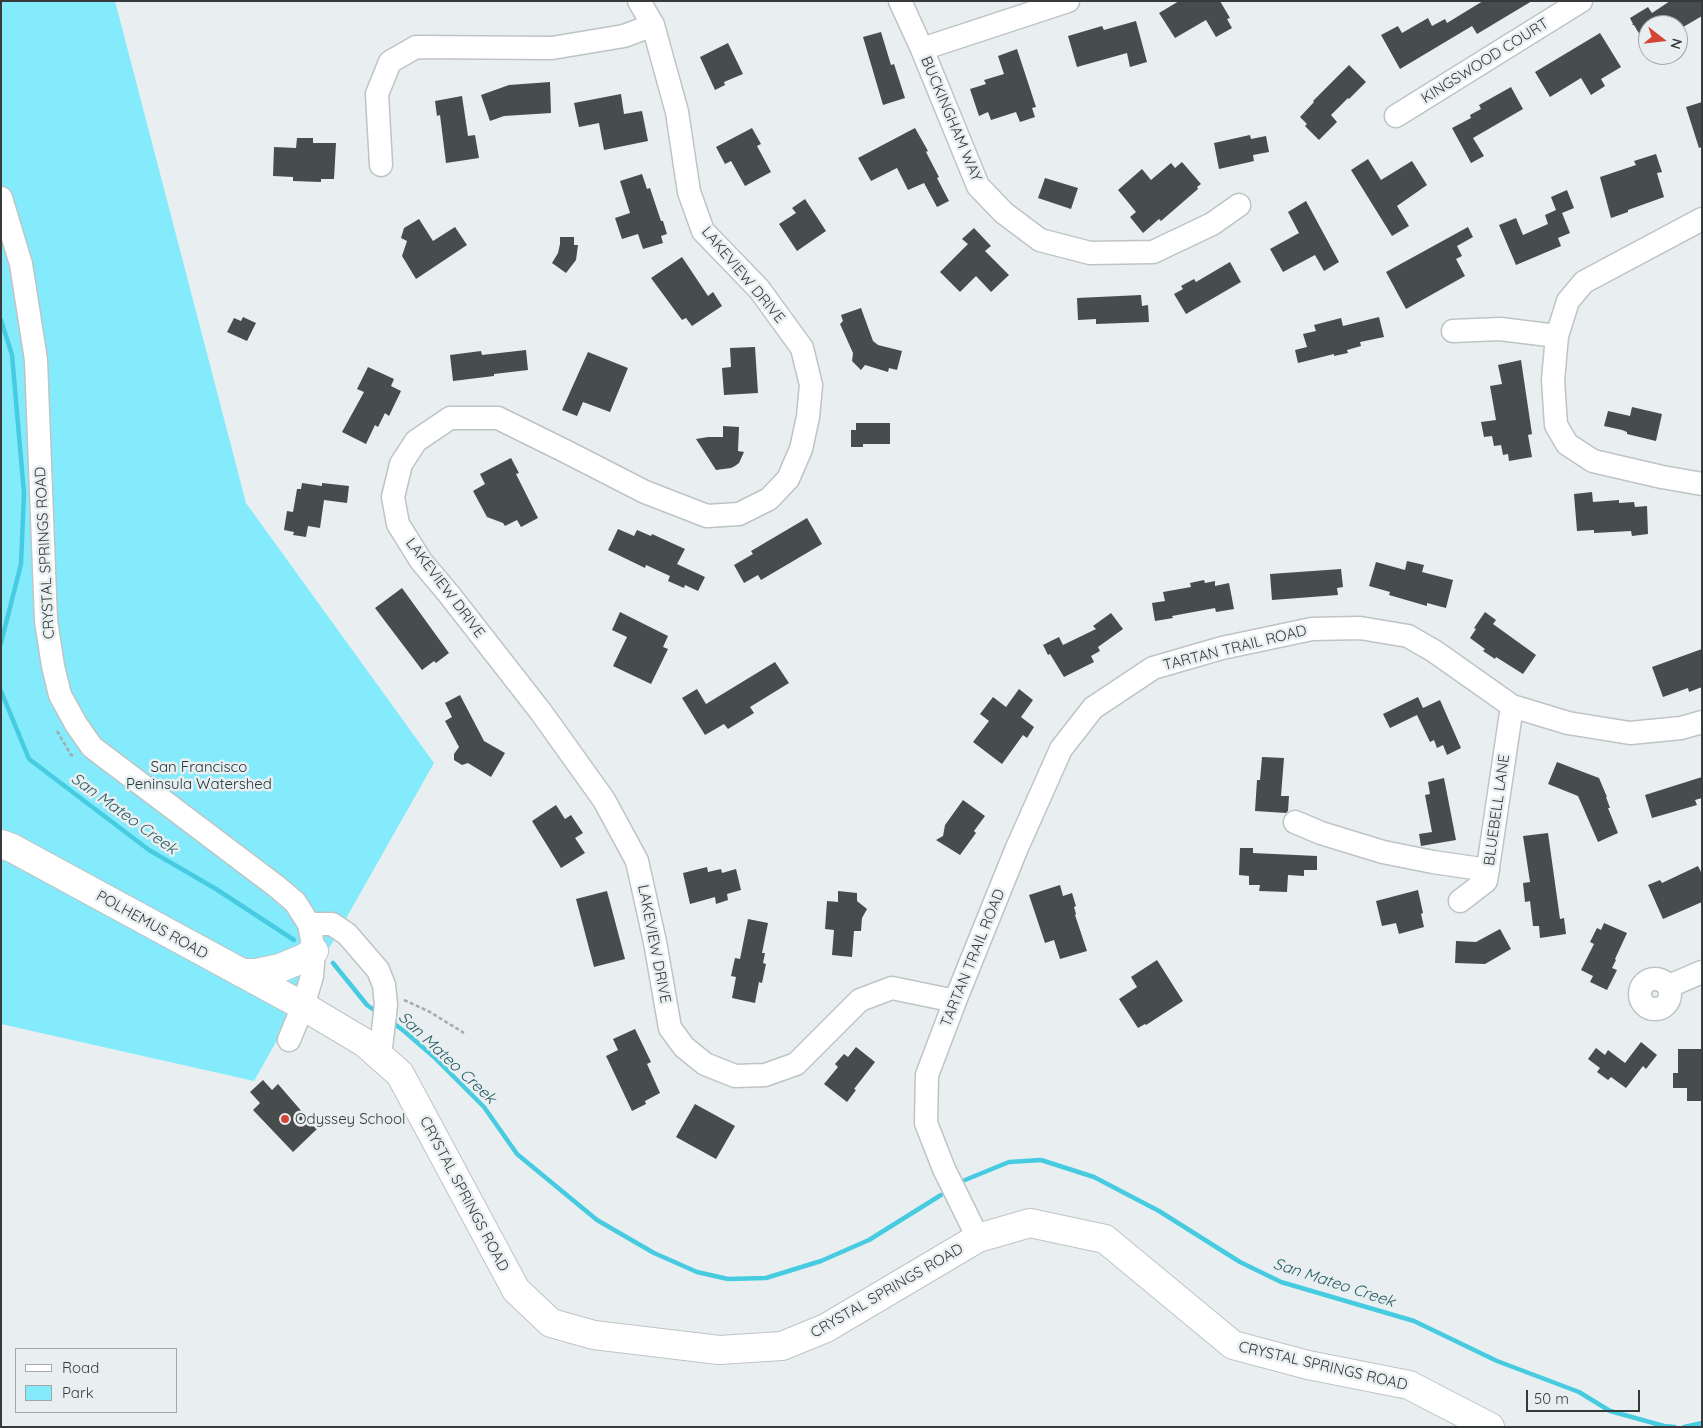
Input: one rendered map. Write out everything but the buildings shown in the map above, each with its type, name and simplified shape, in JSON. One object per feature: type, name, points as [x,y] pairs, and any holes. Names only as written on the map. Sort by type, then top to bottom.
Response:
[{"type":"main road","name":"POLHEMUS ROAD","points":[[1,844],[12,848],[303,1006]]},
{"type":"main road","points":[[242,973],[262,972],[280,968],[304,958],[314,951]]},
{"type":"main road","name":"CRYSTAL SPRINGS ROAD","points":[[303,1006],[366,1042],[382,1046],[400,1074],[516,1290],[551,1323],[594,1335],[719,1350],[782,1346],[826,1328],[978,1238],[1030,1223],[1105,1239],[1233,1345],[1308,1365],[1409,1385],[1490,1427]]},
{"type":"street","name":"LAKEVIEW DRIVE","points":[[639,1],[653,25],[677,112],[689,192],[703,231],[759,289],[802,348],[811,385],[808,417],[801,449],[788,479],[769,499],[739,514],[707,516],[645,492],[498,418],[450,418],[416,441],[401,464],[393,497],[398,524],[421,561],[535,705],[589,779],[604,800],[633,852],[637,861],[653,933],[670,1028],[684,1047],[705,1064],[736,1076],[765,1075],[796,1064],[860,1000],[892,988],[955,1002]]},
{"type":"street","name":"BUCKINGHAM WAY","points":[[900,1],[922,49],[978,186],[1004,213],[1040,240],[1090,253],[1153,252],[1212,224],[1239,205]]},
{"type":"street","points":[[922,49],[1068,1]]},
{"type":"street","name":"KINGSWOOD COURT","points":[[1396,116],[1575,3]]},
{"type":"street","points":[[381,165],[377,94],[390,62],[416,47],[552,48],[624,36],[653,25]]},
{"type":"street","name":"CRYSTAL SPRINGS ROAD","points":[[1,198],[21,264],[36,360],[46,621],[60,695],[76,724],[92,747],[295,902],[309,924],[314,951],[312,976],[303,1006]]},
{"type":"street","points":[[1702,219],[1584,282],[1568,301],[1557,336],[1553,380],[1556,425],[1567,444],[1593,461],[1702,484]]},
{"type":"street","points":[[1453,331],[1500,329],[1557,336]]},
{"type":"street","name":"TARTAN TRAIL ROAD","points":[[978,1238],[944,1169],[926,1123],[927,1075],[1016,850],[1061,749],[1093,708],[1153,668],[1222,648],[1312,629],[1360,628],[1408,636],[1434,651],[1512,706],[1568,723],[1630,733],[1681,728],[1702,722]]},
{"type":"street","name":"BLUEBELL LANE","points":[[1460,900],[1486,881],[1512,706]]},
{"type":"street","points":[[1295,822],[1321,833],[1384,852],[1488,870]]},
{"type":"street","points":[[309,924],[332,924],[347,934],[378,970],[384,985],[385,998],[382,1046]]},
{"type":"street","points":[[1669,986],[1702,972]]},
{"type":"street","points":[[289,1040],[303,1006]]},
{"type":"path","points":[[385,998],[430,1012],[464,1032]]},
{"type":"green space","name":"San Francisco Peninsula Watershed","points":[[1,1],[115,1],[246,503],[434,763],[254,1081],[1,1024]]},
{"type":"waterway","name":"San Mateo Creek","points":[[1,320],[12,355],[24,493],[21,564],[1,643]]},
{"type":"waterway","name":"San Mateo Creek","points":[[1,691],[29,759],[149,850],[216,889],[294,940]]},
{"type":"waterway","name":"San Mateo Creek","points":[[333,963],[367,1005],[377,1012]]},
{"type":"waterway","name":"San Mateo Creek","points":[[392,1022],[434,1057],[484,1107],[517,1154],[597,1220],[654,1253],[697,1272],[728,1279],[766,1278],[821,1261],[869,1240],[941,1195]]},
{"type":"waterway","name":"San Mateo Creek","points":[[965,1180],[1009,1162],[1041,1160],[1094,1177],[1159,1211],[1240,1262],[1281,1282],[1414,1321],[1497,1361],[1579,1392],[1610,1411],[1664,1426],[1675,1427]]},
{"type":"waterway","name":"San Mateo Creek","points":[[1684,1427],[1702,1423]]},
{"type":"place","name":"Odyssey School","points":[[285,1119]]}]
